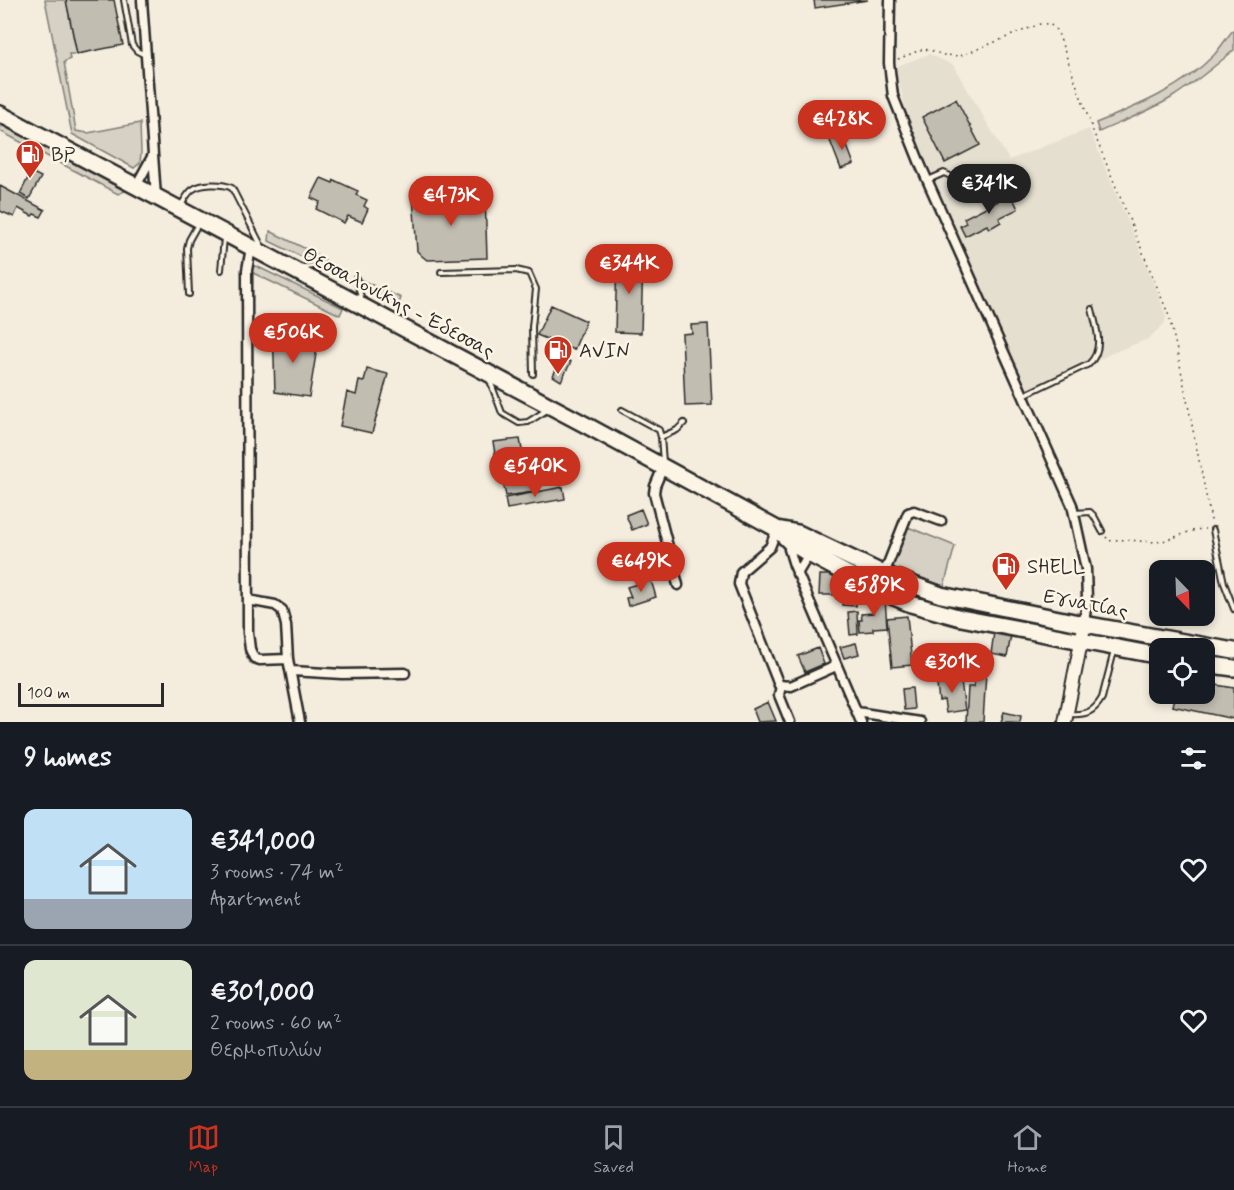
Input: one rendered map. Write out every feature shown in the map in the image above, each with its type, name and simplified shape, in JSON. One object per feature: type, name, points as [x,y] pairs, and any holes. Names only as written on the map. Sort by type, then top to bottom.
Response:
[{"type":"highway","name":"Θεσσαλονίκης - Έδεσσας","points":[[0,114],[777,529]]},
{"type":"highway","name":"Εγνατίας","points":[[777,529],[790,542],[809,554],[877,590],[911,604],[961,618],[1149,654]]},
{"type":"highway","name":"Εγνατίας","points":[[777,529],[798,533],[884,574],[941,596],[1234,651]]},
{"type":"highway","points":[[1215,665],[1234,668]]},
{"type":"main road","points":[[1066,718],[1084,624]]},
{"type":"street","points":[[142,0],[156,197]]},
{"type":"street","points":[[890,0],[889,63],[897,106],[927,180],[1062,482],[1074,514],[1086,576],[1087,599],[1084,624]]},
{"type":"street","points":[[136,186],[152,156]]},
{"type":"street","points":[[258,251],[247,270],[248,633],[252,657],[260,660],[288,659]]},
{"type":"street","points":[[663,467],[654,494],[678,585]]},
{"type":"street","points":[[884,574],[908,513],[914,511],[941,521]]},
{"type":"street","points":[[777,529],[770,547],[741,572],[739,584],[781,686],[779,695],[790,722]]},
{"type":"street","points":[[790,542],[789,549],[797,574],[861,722]]},
{"type":"street","points":[[797,574],[809,554]]},
{"type":"street","points":[[248,600],[275,605],[282,610],[286,625],[288,659],[292,670],[300,722]]},
{"type":"street","points":[[781,686],[792,686],[836,666]]},
{"type":"street","points":[[292,670],[342,674],[405,674]]},
{"type":"street","points":[[857,712],[920,722]]},
{"type":"lane","points":[[124,0],[132,45],[137,51],[146,55]]},
{"type":"lane","points":[[927,180],[944,173],[988,194]]},
{"type":"lane","points":[[179,210],[190,191],[198,187],[221,184],[232,188],[254,228],[258,251]]},
{"type":"lane","points":[[189,294],[188,243],[200,221]]},
{"type":"lane","points":[[221,270],[225,234]]},
{"type":"lane","points":[[291,268],[324,264]]},
{"type":"lane","points":[[441,272],[516,270],[529,273],[536,289],[532,327],[533,374]]},
{"type":"lane","points":[[356,278],[365,308]]},
{"type":"lane","points":[[1023,396],[1094,360],[1099,341],[1092,309]]},
{"type":"lane","points":[[248,338],[258,336],[265,320]]},
{"type":"lane","points":[[488,374],[502,413],[519,423],[528,422],[552,408]]},
{"type":"lane","points":[[622,410],[659,430],[663,467]]},
{"type":"lane","points":[[661,437],[677,430],[684,423]]},
{"type":"lane","points":[[1074,514],[1090,512],[1102,531]]},
{"type":"lane","points":[[1213,530],[1224,583],[1234,609]]},
{"type":"lane","points":[[1066,718],[1088,714],[1099,704],[1115,648]]},
{"type":"path","points":[[889,63],[923,49],[943,55],[960,56],[1040,24],[1047,23],[1053,26],[1058,33],[1097,142],[1169,316],[1213,530],[1192,530],[1160,541],[1120,538],[1109,541]]},
{"type":"shaded area","points":[[45,0],[66,0],[77,54],[69,54],[70,59],[64,62],[76,131],[88,133],[140,123],[140,163],[134,168],[72,134]]},
{"type":"shaded area","points":[[1234,29],[1234,50],[1203,75],[1162,103],[1099,132],[1096,123],[1143,103],[1188,77],[1214,55]]},
{"type":"shaded area","points":[[929,54],[953,65],[1009,160],[1089,129],[1157,290],[1166,317],[1164,324],[1148,339],[1110,354],[1029,398],[908,119],[895,67]]},
{"type":"shaded area","points":[[0,122],[125,191],[118,194],[0,131]]},
{"type":"shaded area","points":[[270,231],[316,254],[302,257],[269,241]]},
{"type":"shaded area","points":[[256,266],[343,308],[340,315],[251,272],[252,267]]},
{"type":"shaded area","points":[[359,279],[401,298],[397,309],[370,293]]},
{"type":"shaded area","points":[[908,527],[955,546],[944,586],[890,567]]},
{"type":"building","points":[[66,0],[114,0],[123,45],[77,54]]},
{"type":"building","points":[[814,0],[868,0],[815,8]]},
{"type":"building","points":[[956,99],[980,145],[945,163],[922,117]]},
{"type":"building","points":[[842,133],[854,164],[841,169],[829,138]]},
{"type":"building","points":[[31,172],[41,177],[29,199],[20,194]]},
{"type":"building","points":[[321,178],[333,183],[334,180],[358,191],[356,195],[367,200],[364,206],[368,209],[362,222],[348,216],[344,223],[316,209],[320,202],[311,198]]},
{"type":"building","points":[[0,186],[45,210],[41,217],[34,214],[32,216],[18,208],[14,217],[0,211]]},
{"type":"building","points":[[485,194],[487,258],[427,260],[417,251],[413,197]]},
{"type":"building","points":[[1004,195],[1006,199],[1012,196],[1018,209],[999,218],[1001,222],[989,229],[987,225],[965,236],[960,226],[966,223],[964,218],[998,201],[997,198]]},
{"type":"building","points":[[617,257],[643,258],[641,333],[615,332]]},
{"type":"building","points":[[551,305],[586,321],[574,350],[537,335]]},
{"type":"building","points":[[708,324],[712,405],[685,406],[682,334],[692,333],[691,325]]},
{"type":"building","points":[[273,325],[317,348],[309,397],[275,392]]},
{"type":"building","points":[[561,358],[571,362],[561,381],[553,376]]},
{"type":"building","points":[[367,369],[388,374],[372,433],[340,426],[347,392],[356,395],[359,381],[364,382]]},
{"type":"building","points":[[520,439],[525,466],[498,471],[493,442]]},
{"type":"building","points":[[529,470],[533,492],[506,496],[501,474]]},
{"type":"building","points":[[563,487],[565,499],[507,509],[505,498]]},
{"type":"building","points":[[641,509],[647,524],[632,530],[626,515]]},
{"type":"building","points":[[820,575],[835,575],[834,595],[819,595]]},
{"type":"building","points":[[651,580],[656,597],[628,606],[626,598],[631,597],[627,587]]},
{"type":"building","points":[[843,588],[857,588],[856,606],[842,605]]},
{"type":"building","points":[[885,599],[887,627],[860,632],[861,614],[873,613],[872,600]]},
{"type":"building","points":[[857,611],[858,634],[850,635],[848,612]]},
{"type":"building","points":[[907,616],[912,665],[892,667],[887,618]]},
{"type":"building","points":[[994,632],[1011,635],[1007,657],[991,654]]},
{"type":"building","points":[[856,643],[859,654],[844,658],[840,647]]},
{"type":"building","points":[[818,648],[824,664],[805,672],[798,656]]},
{"type":"building","points":[[975,671],[986,672],[983,722],[966,722],[968,687],[974,687]]},
{"type":"building","points":[[960,674],[965,710],[946,713],[944,700],[939,701],[937,685],[944,684],[943,676]]},
{"type":"building","points":[[1215,685],[1234,688],[1234,719],[1172,706],[1172,704],[1215,704]]},
{"type":"building","points":[[912,688],[914,709],[904,710],[902,689]]},
{"type":"building","points":[[768,702],[776,721],[758,722],[753,709]]},
{"type":"building","points":[[1004,712],[1021,716],[1020,722],[1001,722]]},
{"type":"place","name":"BP","points":[[30,180]]},
{"type":"place","name":"AVIN","points":[[558,376]]},
{"type":"place","name":"SHELL","points":[[1006,592]]}]
